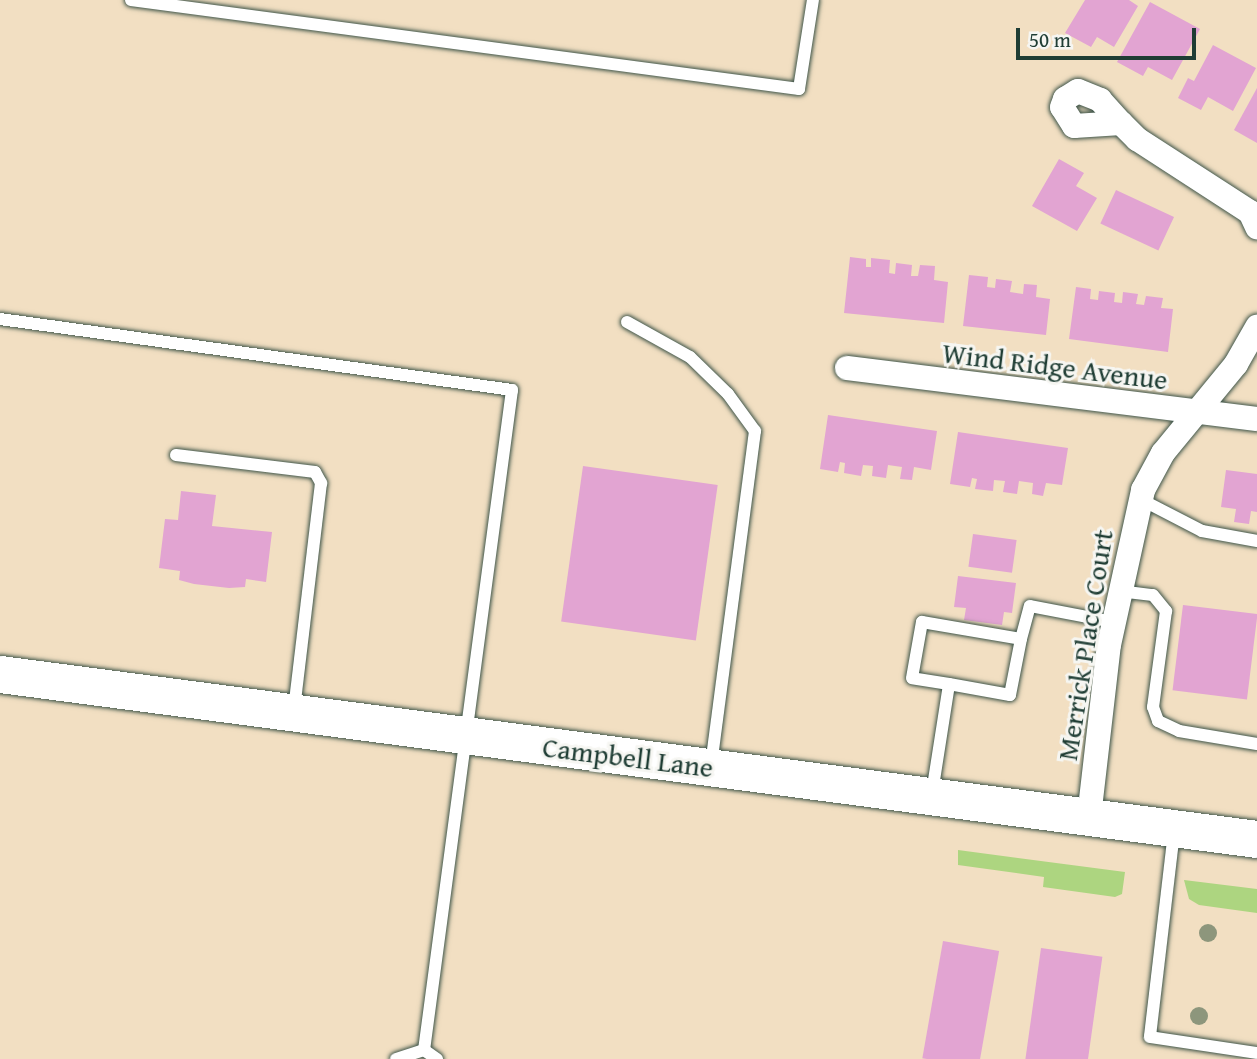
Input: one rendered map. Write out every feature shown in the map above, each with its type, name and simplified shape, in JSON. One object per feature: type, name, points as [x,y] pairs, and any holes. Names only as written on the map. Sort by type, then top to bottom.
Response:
[{"type":"main road","name":"Campbell Lane","points":[[0,674],[1257,839]]},
{"type":"street","points":[[1121,123],[1137,139],[1250,212],[1257,227]]},
{"type":"street","name":"Merrick Place Court","points":[[1089,817],[1113,622],[1140,499],[1152,470],[1192,413],[1236,364],[1257,327]]},
{"type":"street","name":"Wind Ridge Avenue","points":[[847,368],[1257,419]]},
{"type":"lane","points":[[131,0],[799,89],[813,0]]},
{"type":"lane","points":[[0,318],[512,390],[463,735],[424,1049]]},
{"type":"lane","points":[[627,322],[690,357],[729,394],[755,431],[710,768]]},
{"type":"lane","points":[[176,455],[315,472],[321,483],[294,713]]},
{"type":"lane","points":[[1140,499],[1202,531],[1257,541]]},
{"type":"lane","points":[[1119,591],[1153,595],[1166,611],[1153,707],[1158,721],[1179,731],[1257,744]]},
{"type":"lane","points":[[1021,639],[922,622],[912,678],[1010,695],[1030,607],[1113,622]]},
{"type":"lane","points":[[932,796],[949,684]]},
{"type":"lane","points":[[1174,828],[1150,1037],[1257,1053]]},
{"type":"lane","points":[[396,1059],[424,1049]]},
{"type":"lane","points":[[424,1049],[437,1059]]},
{"type":"green space","points":[[958,850],[1125,872],[1122,894],[1115,897],[1043,887],[1044,877],[958,865]]},
{"type":"green space","points":[[1184,880],[1257,889],[1257,913],[1199,905],[1189,899]]},
{"type":"building","points":[[1085,0],[1129,0],[1138,6],[1114,47],[1097,37],[1091,47],[1065,33]]},
{"type":"building","points":[[1150,2],[1200,29],[1172,80],[1148,67],[1143,76],[1117,62]]},
{"type":"building","points":[[1213,45],[1256,68],[1233,111],[1208,97],[1201,110],[1178,98],[1188,78],[1194,81]]},
{"type":"building","points":[[1257,88],[1257,143],[1234,130]]},
{"type":"building","points":[[1059,159],[1084,173],[1076,186],[1097,198],[1077,231],[1032,206]]},
{"type":"building","points":[[1116,190],[1174,217],[1158,251],[1100,224]]},
{"type":"building","points":[[850,257],[866,259],[866,267],[871,267],[871,258],[890,260],[889,273],[895,274],[896,263],[912,265],[911,276],[918,276],[920,265],[935,266],[934,280],[948,282],[944,323],[844,313]]},
{"type":"building","points":[[969,275],[988,277],[987,287],[995,288],[996,279],[1012,281],[1010,292],[1023,294],[1024,284],[1037,285],[1036,297],[1050,299],[1046,335],[963,326]]},
{"type":"building","points":[[1076,287],[1091,289],[1090,299],[1098,300],[1099,291],[1115,293],[1114,302],[1122,303],[1123,292],[1138,294],[1136,304],[1144,305],[1146,296],[1163,298],[1161,308],[1173,309],[1168,352],[1069,339]]},
{"type":"building","points":[[828,415],[937,431],[931,470],[914,467],[912,480],[900,479],[902,467],[888,465],[886,478],[872,476],[873,466],[863,465],[861,476],[844,473],[845,463],[840,462],[838,472],[820,469]]},
{"type":"building","points":[[958,432],[1068,448],[1062,485],[1046,483],[1043,496],[1032,494],[1033,483],[1019,481],[1017,494],[1003,492],[1005,481],[994,480],[993,491],[975,489],[977,479],[972,478],[970,487],[950,484]]},
{"type":"building","points":[[583,466],[718,485],[696,640],[561,621]]},
{"type":"building","points":[[1226,470],[1257,474],[1257,512],[1251,511],[1249,524],[1234,522],[1236,509],[1221,507]]},
{"type":"building","points":[[181,491],[216,495],[212,526],[272,532],[266,582],[246,579],[245,587],[229,588],[194,584],[179,580],[180,571],[159,568],[165,519],[178,520]]},
{"type":"building","points":[[973,534],[1017,540],[1012,573],[968,567]]},
{"type":"building","points":[[958,576],[1016,583],[1012,613],[1004,612],[1002,625],[964,620],[966,608],[954,607]]},
{"type":"building","points":[[1183,605],[1257,614],[1247,699],[1173,690]]},
{"type":"building","points":[[943,941],[999,951],[980,1059],[922,1058]]},
{"type":"building","points":[[1041,948],[1102,957],[1088,1059],[1025,1059]]}]
